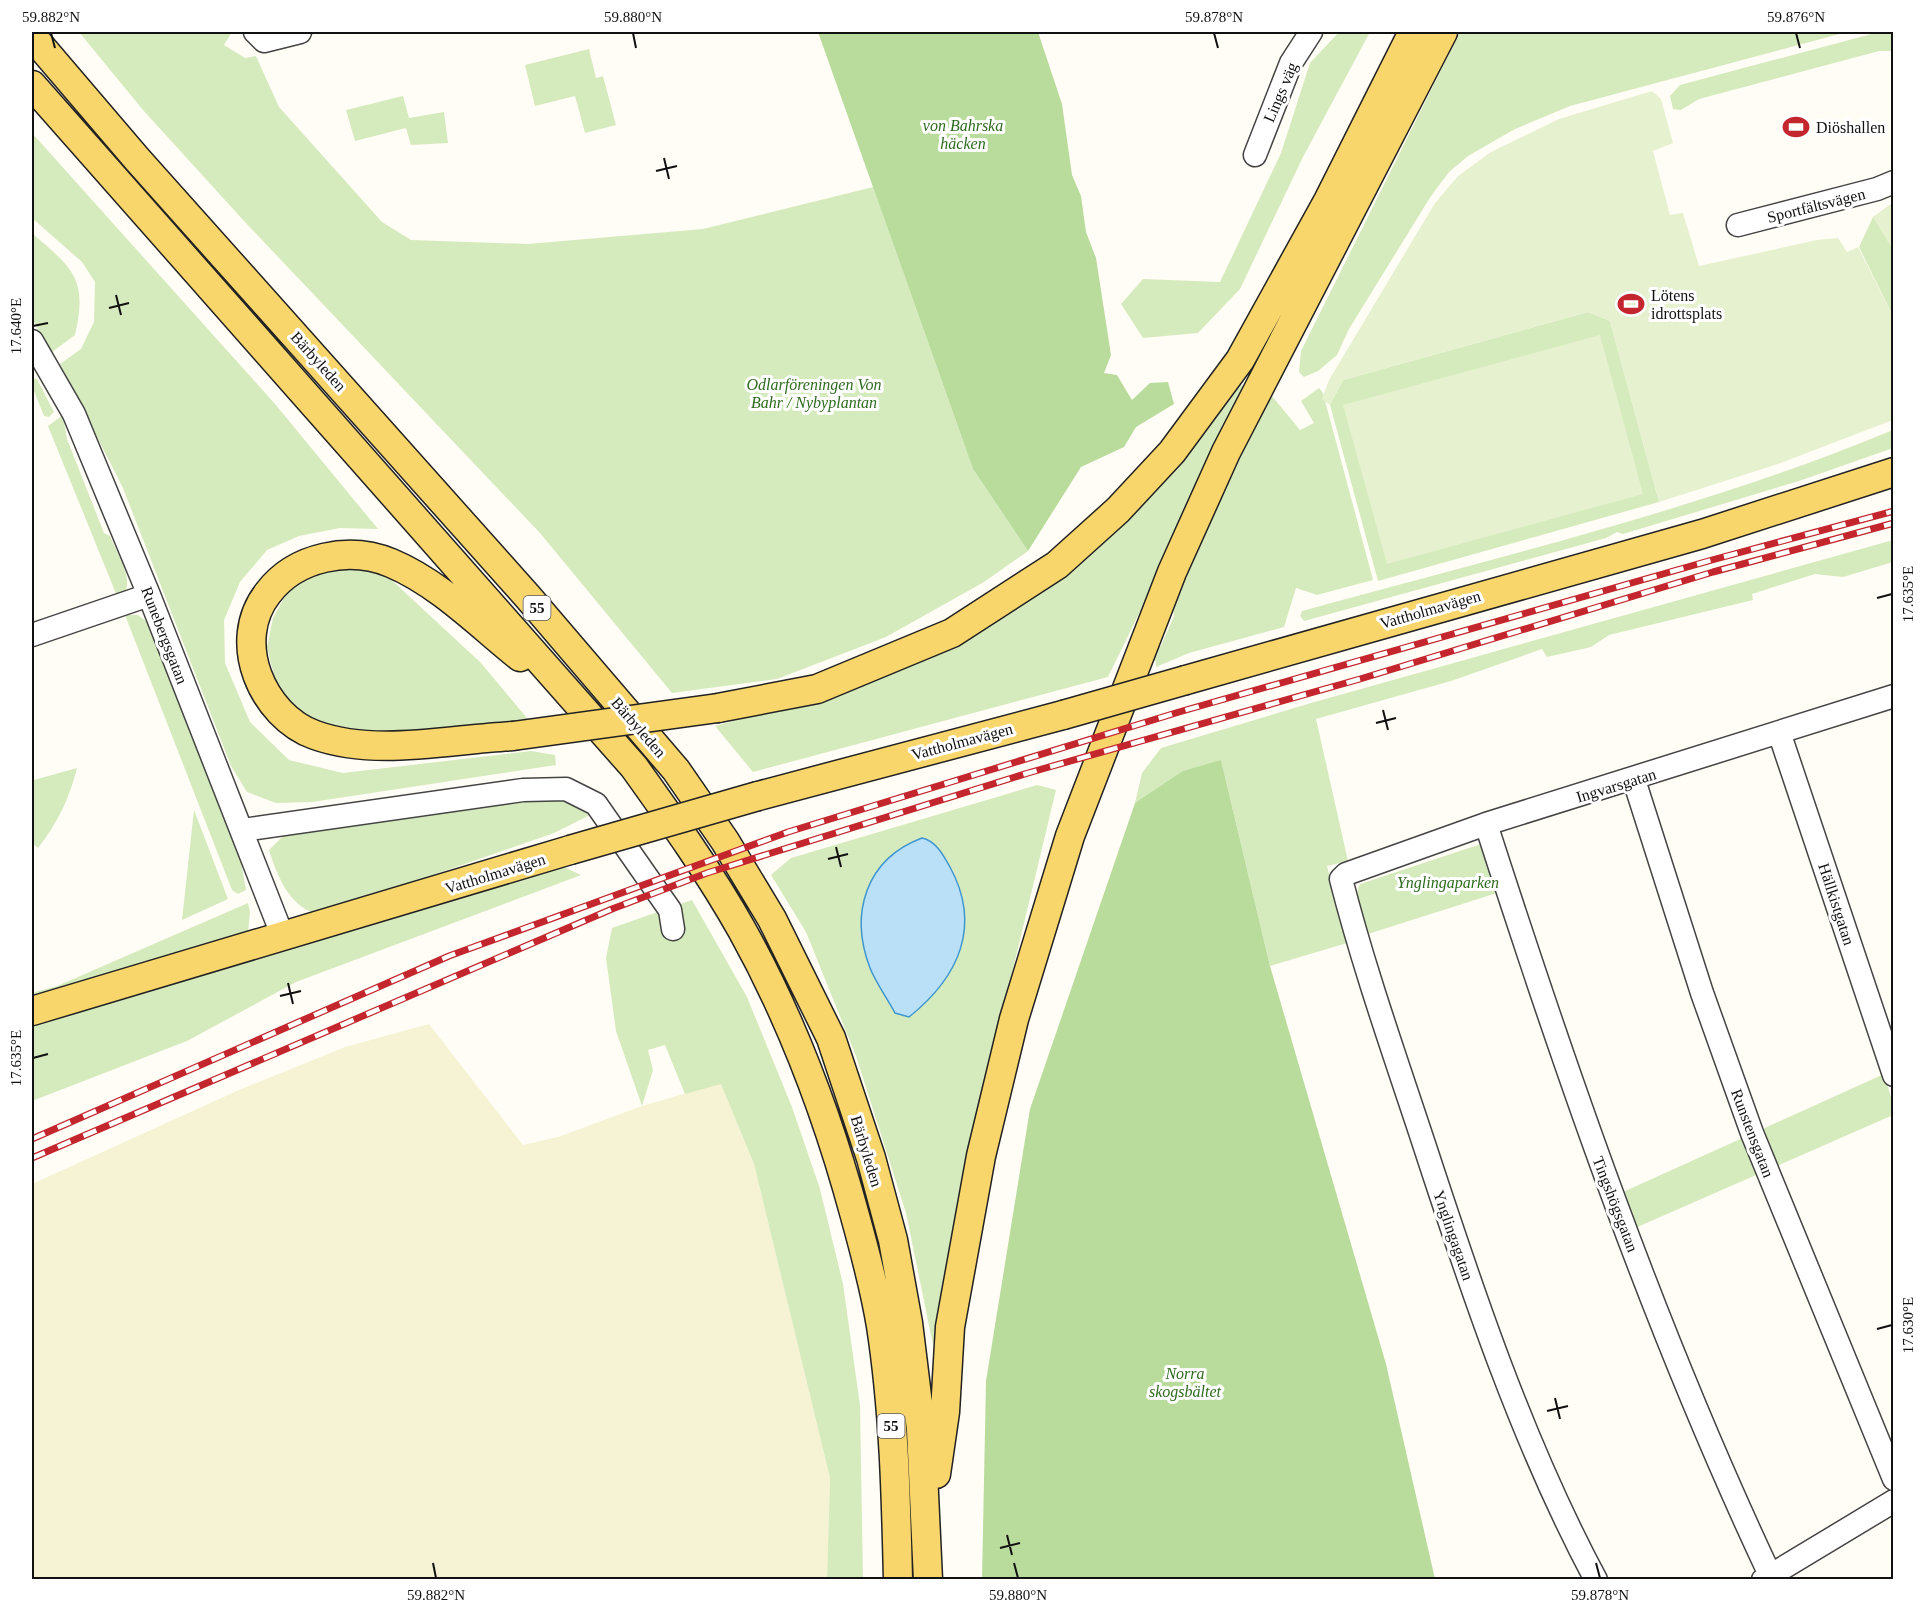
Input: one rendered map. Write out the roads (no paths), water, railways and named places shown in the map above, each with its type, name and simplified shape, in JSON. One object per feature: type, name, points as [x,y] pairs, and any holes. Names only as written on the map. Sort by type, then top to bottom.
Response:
[{"type":"main road","points":[[579,704],[427,584],[391,563],[361,555],[339,554],[313,562],[287,574],[267,593],[256,616],[253,664],[262,687],[276,710],[292,725],[332,740],[357,744],[394,744],[513,736],[718,708],[817,688],[952,633],[1057,565],[1119,510],[1172,452],[1240,360],[1328,201],[1413,32]]},
{"type":"main road","points":[[927,1542],[945,1412],[950,1327],[981,1156],[1014,1019],[1070,836],[1172,572],[1226,452],[1443,32]]},
{"type":"main road","name":"Bärbyleden","points":[[32,36],[137,159],[528,597],[676,770],[725,841],[772,919],[831,1038],[871,1158],[893,1240],[908,1323],[921,1429],[928,1580]]},
{"type":"main road","name":"Bärbyleden","points":[[32,85],[634,767],[692,849],[742,930],[801,1048],[842,1168],[871,1273],[881,1327],[893,1452],[898,1580]]},
{"type":"main road","name":"Vattholmavägen","points":[[32,1011],[758,796],[1063,715],[1702,534],[1893,472]]},
{"type":"street","points":[[255,32],[264,41],[300,32]]},
{"type":"street","name":"Lings väg","points":[[1255,155],[1291,63],[1311,32]]},
{"type":"street","name":"Sportfältsvägen","points":[[1738,225],[1877,189],[1893,182]]},
{"type":"street","name":"Runebergsgatan","points":[[32,341],[74,414],[243,830],[283,937]]},
{"type":"street","points":[[32,635],[149,595]]},
{"type":"street","name":"Ingvarsgatan","points":[[1341,879],[1346,874],[1486,824],[1634,780],[1893,696]]},
{"type":"street","name":"Hällkistgatan","points":[[1779,732],[1893,1075]]},
{"type":"street","name":"Runstensgatan","points":[[1634,780],[1702,993],[1752,1133],[1893,1479]]},
{"type":"street","points":[[243,830],[524,790],[566,789],[596,804],[670,910],[673,929]]},
{"type":"street","name":"Tingshögsgatan","points":[[1486,824],[1562,1059],[1612,1197],[1695,1408],[1767,1577]]},
{"type":"street","name":"Ynglingagatan","points":[[1341,879],[1356,935],[1459,1251],[1529,1433],[1576,1542],[1596,1580]]},
{"type":"street","points":[[1767,1577],[1893,1501]]},
{"type":"water","points":[[922,838],[935,845],[950,867],[964,910],[964,930],[960,949],[952,968],[941,985],[909,1017],[895,1013],[870,968],[861,927],[862,908],[875,874],[887,859],[903,847]]},
{"type":"railway","points":[[32,1139],[449,956],[788,832],[1179,712],[1712,560],[1894,511]]},
{"type":"railway","points":[[32,1158],[612,909],[707,873],[1028,773],[1360,679],[1713,572],[1894,523]]},
{"type":"place","name":"Diöshallen","points":[[1796,127]]},
{"type":"place","name":"Lötens idrottsplats","points":[[1631,304]]},
{"type":"park label","name":"von Bahrska häcken","points":[[963,134]]},
{"type":"park label","name":"Odlarföreningen Von Bahr / Nybyplantan","points":[[814,393]]},
{"type":"park label","name":"Ynglingaparken","points":[[1448,882]]},
{"type":"park label","name":"Norra skogsbältet","points":[[1185,1382]]}]
